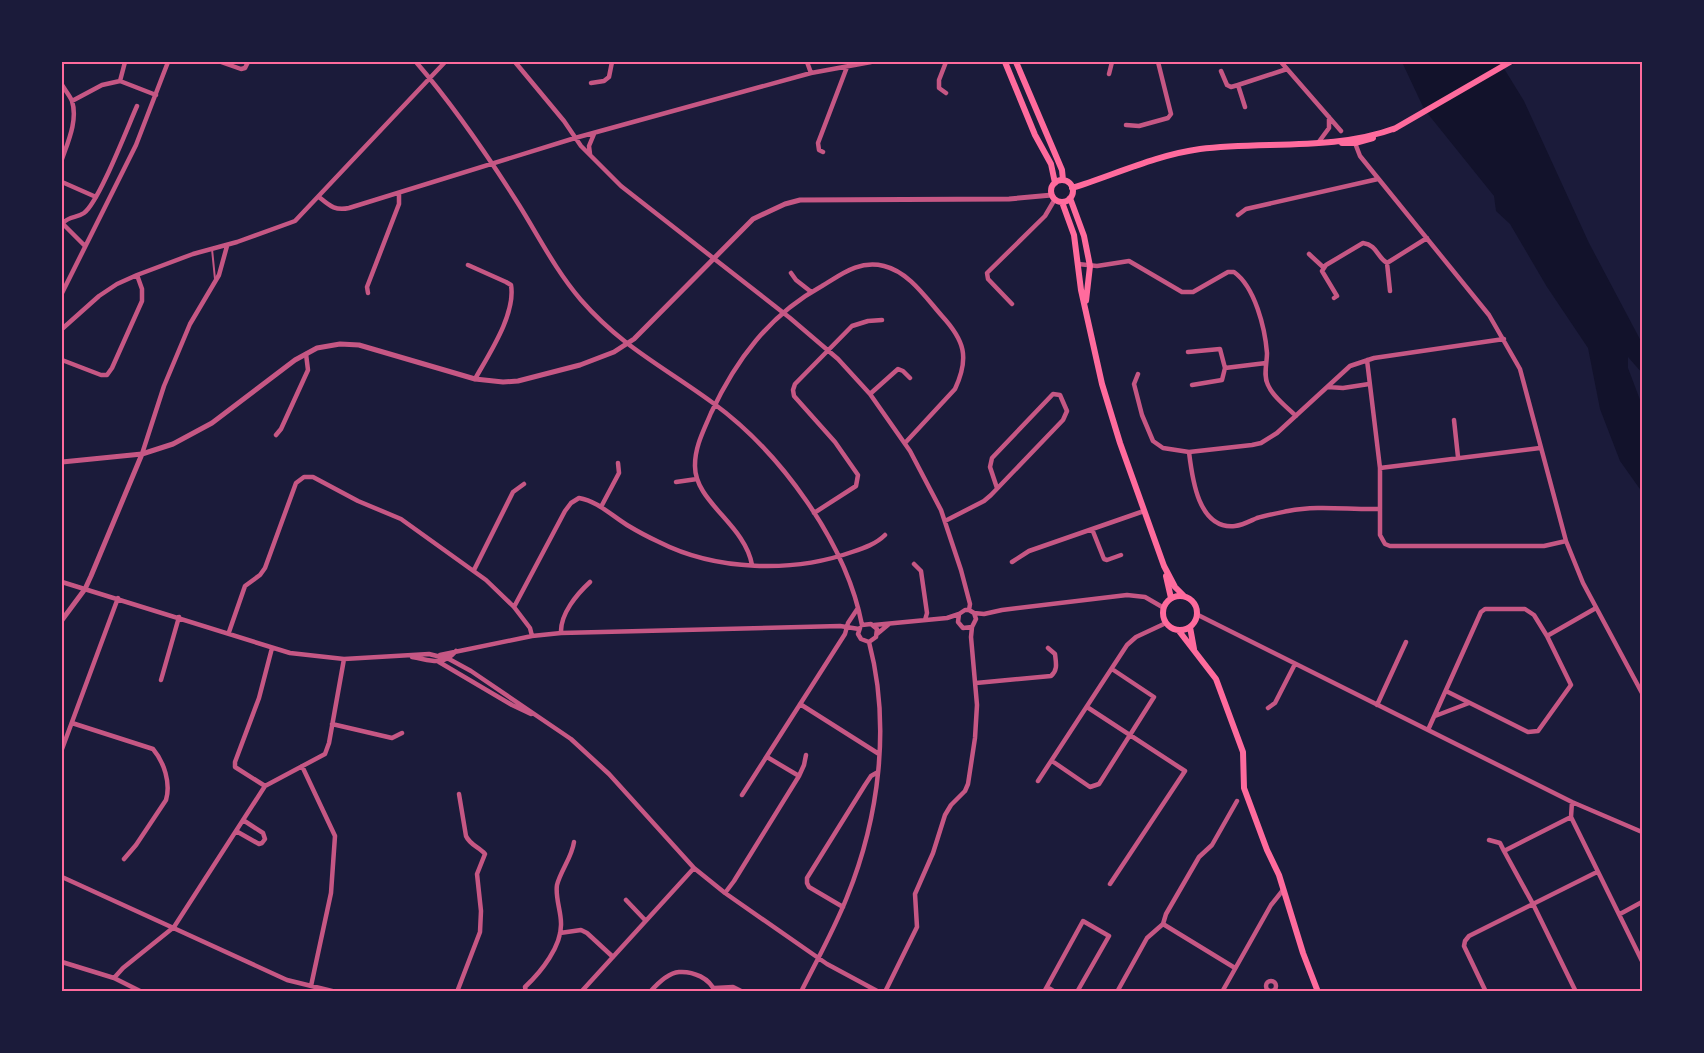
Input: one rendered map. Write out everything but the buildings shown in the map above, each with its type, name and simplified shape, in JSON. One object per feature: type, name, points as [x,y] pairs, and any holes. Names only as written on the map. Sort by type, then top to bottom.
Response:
[{"type":"main road","points":[[1005,62],[1035,135],[1051,164],[1055,183]]},
{"type":"main road","points":[[1016,62],[1062,170],[1063,180]]},
{"type":"main road","points":[[1072,188],[1197,150],[1318,143],[1378,135],[1396,128],[1510,62]]},
{"type":"main road","points":[[1330,142],[1355,143],[1396,128]]},
{"type":"main road","points":[[1086,308],[1090,266],[1084,236],[1070,198],[1072,188],[1063,180],[1055,183],[1051,188],[1074,236],[1081,290],[1102,384],[1164,566],[1171,598]]},
{"type":"main road","points":[[1056,198],[1070,198]]},
{"type":"main road","points":[[1164,566],[1175,587],[1196,605],[1198,615],[1190,627],[1179,631],[1174,630],[1166,623],[1164,608],[1171,598],[1184,596]]},
{"type":"main road","points":[[1190,627],[1195,652]]},
{"type":"main road","points":[[1179,631],[1216,679],[1244,761],[1242,773],[1244,788],[1283,890],[1318,992]]},
{"type":"street","points":[[120,81],[125,62]]},
{"type":"street","points":[[62,293],[136,145],[168,62]]},
{"type":"street","points":[[221,62],[241,69],[245,68],[248,62]]},
{"type":"street","points":[[416,62],[507,187],[568,284],[604,325],[627,345],[715,405],[764,450],[790,480],[814,513],[838,557],[858,608],[861,627],[859,636]]},
{"type":"street","points":[[62,329],[99,296],[137,274],[227,246],[294,221],[445,62]]},
{"type":"street","points":[[591,83],[604,81],[609,77],[612,62]]},
{"type":"street","points":[[807,62],[811,73]]},
{"type":"street","points":[[319,197],[338,211],[470,170],[492,166],[575,138],[811,73],[871,62]]},
{"type":"street","points":[[946,62],[939,80],[939,88],[946,93]]},
{"type":"street","points":[[1109,74],[1112,62]]},
{"type":"street","points":[[1126,125],[1139,126],[1168,118],[1171,114],[1158,62]]},
{"type":"street","points":[[1281,62],[1341,131]]},
{"type":"street","points":[[518,63],[575,138],[638,201],[783,312],[828,350],[870,394],[905,443],[945,521],[971,612],[976,622]]},
{"type":"street","points":[[823,152],[819,150],[818,143],[847,67]]},
{"type":"street","points":[[1221,70],[1227,85],[1231,87],[1287,69]]},
{"type":"street","points":[[72,101],[102,85],[120,81],[156,95]]},
{"type":"street","points":[[62,85],[72,101],[71,135],[62,159]]},
{"type":"street","points":[[1238,85],[1245,107]]},
{"type":"street","points":[[85,246],[62,223],[85,213],[96,197],[137,106]]},
{"type":"street","points":[[1318,143],[1329,128],[1329,117]]},
{"type":"street","points":[[590,154],[588,146],[594,134]]},
{"type":"street","points":[[1355,143],[1360,156],[1489,315],[1520,369],[1566,542],[1583,583],[1642,693]]},
{"type":"street","points":[[1238,215],[1246,209],[1378,179]]},
{"type":"street","points":[[62,182],[96,197]]},
{"type":"street","points":[[368,293],[367,287],[399,204],[399,193]]},
{"type":"street","points":[[62,462],[142,454],[173,444],[212,423],[317,348],[340,344],[359,345],[476,379],[495,382],[518,381],[580,365],[627,345],[642,333],[753,219],[785,204],[800,200],[1056,198]]},
{"type":"street","points":[[1012,304],[987,279],[987,273],[1045,216],[1056,198]]},
{"type":"street","points":[[1387,263],[1426,238]]},
{"type":"street","points":[[1323,267],[1363,243],[1374,247],[1387,263],[1390,291]]},
{"type":"street","points":[[62,620],[86,589],[142,454],[165,386],[190,324],[219,275],[227,246]]},
{"type":"street","points":[[1309,254],[1323,267]]},
{"type":"street","points":[[1078,264],[1090,266],[1129,261],[1182,292],[1188,293],[1228,273],[1234,272],[1240,276],[1258,307],[1267,353],[1265,371],[1268,386],[1296,416]]},
{"type":"street","points":[[468,265],[506,282],[511,285],[512,291],[506,320],[476,379]]},
{"type":"street","points":[[752,564],[745,543],[709,499],[697,479],[696,452],[715,405],[740,360],[775,318],[810,291],[843,272],[862,265],[886,266],[912,283],[959,337],[965,360],[955,389],[905,443]]},
{"type":"street","points":[[1323,267],[1322,272],[1337,296],[1334,298]]},
{"type":"street","points":[[791,273],[810,291]]},
{"type":"street","points":[[62,360],[100,375],[107,375],[142,301],[142,289],[137,274]]},
{"type":"street","points":[[814,513],[856,486],[858,475],[854,467],[794,396],[795,384],[856,323],[882,320]]},
{"type":"street","points":[[1138,374],[1134,386],[1142,415],[1153,441],[1163,448],[1190,452],[1261,443],[1277,433],[1350,366],[1367,360],[1504,339]]},
{"type":"street","points":[[1188,352],[1220,349],[1225,368],[1222,380],[1192,385]]},
{"type":"street","points":[[276,435],[281,429],[308,370],[306,354]]},
{"type":"street","points":[[1367,360],[1380,468],[1380,536],[1385,544],[1390,546],[1545,546],[1566,542]]},
{"type":"street","points":[[1225,368],[1266,363]]},
{"type":"street","points":[[870,394],[898,369],[910,378]]},
{"type":"street","points":[[1328,387],[1343,388],[1369,384]]},
{"type":"street","points":[[945,521],[984,501],[997,488],[1063,420],[1067,411],[1060,395],[1053,394],[992,458],[990,467],[997,488]]},
{"type":"street","points":[[1454,420],[1458,457]]},
{"type":"street","points":[[1380,468],[1540,448]]},
{"type":"street","points":[[1190,452],[1194,486],[1198,498],[1206,511],[1221,523],[1235,526],[1259,518],[1306,509],[1380,509]]},
{"type":"street","points":[[601,507],[619,473],[618,463]]},
{"type":"street","points":[[229,632],[245,586],[260,575],[265,568],[296,483],[304,477],[313,477],[358,501],[401,519],[474,570],[514,607],[530,628],[532,636]]},
{"type":"street","points":[[676,482],[697,479]]},
{"type":"street","points":[[474,570],[513,492],[524,484]]},
{"type":"street","points":[[514,607],[546,544],[571,503],[579,498],[601,507],[661,543],[690,555],[725,562],[797,565],[838,557],[879,541],[885,536]]},
{"type":"street","points":[[1012,562],[1029,551],[1144,511]]},
{"type":"street","points":[[1092,529],[1104,559],[1121,555]]},
{"type":"street","points":[[914,564],[921,571],[927,613],[925,620]]},
{"type":"street","points":[[62,582],[229,632],[272,648],[307,656],[344,659],[423,654],[449,659],[571,739],[594,759],[694,868],[818,958],[879,992]]},
{"type":"street","points":[[561,633],[564,617],[590,582]]},
{"type":"street","points":[[885,992],[916,927],[915,894],[933,852],[945,815],[968,784],[977,723],[972,627],[984,615],[1002,610],[1127,595],[1145,597],[1164,608]]},
{"type":"street","points":[[62,749],[118,598]]},
{"type":"street","points":[[742,795],[845,634],[846,627],[858,608]]},
{"type":"street","points":[[1547,636],[1596,608]]},
{"type":"street","points":[[1428,730],[1481,612],[1485,609],[1525,609],[1534,615],[1571,685],[1538,731],[1528,732],[1446,691]]},
{"type":"street","points":[[437,656],[532,636],[561,633],[861,627],[868,623],[874,626],[947,618],[965,610],[984,615]]},
{"type":"street","points":[[959,614],[959,624]]},
{"type":"street","points":[[1198,615],[1572,802],[1642,832]]},
{"type":"street","points":[[161,680],[179,617]]},
{"type":"street","points":[[947,618],[963,628],[972,627]]},
{"type":"street","points":[[1038,781],[1132,640],[1166,623]]},
{"type":"street","points":[[846,627],[863,641],[869,642],[889,624]]},
{"type":"street","points":[[874,626],[877,634]]},
{"type":"street","points":[[801,992],[843,907],[865,845],[873,812],[879,754],[879,695],[869,642]]},
{"type":"street","points":[[1377,705],[1406,642]]},
{"type":"street","points":[[265,786],[235,767],[235,762],[259,698],[272,648]]},
{"type":"street","points":[[976,683],[1051,676],[1057,665],[1055,654],[1048,648]]},
{"type":"street","points":[[439,662],[449,659],[456,651]]},
{"type":"street","points":[[409,656],[439,662],[546,722]]},
{"type":"street","points":[[114,978],[174,927],[265,786],[325,754],[328,749],[344,659]]},
{"type":"street","points":[[1268,708],[1275,703],[1295,664]]},
{"type":"street","points":[[1052,761],[1090,787],[1099,784],[1154,697],[1112,669]]},
{"type":"street","points":[[1435,716],[1469,703]]},
{"type":"street","points":[[801,704],[879,754]]},
{"type":"street","points":[[1087,707],[1185,771],[1110,885]]},
{"type":"street","points":[[72,723],[153,749],[166,776],[169,792],[166,800],[124,859]]},
{"type":"street","points":[[332,724],[392,738],[402,733]]},
{"type":"street","points":[[725,892],[799,776],[806,755]]},
{"type":"street","points":[[767,757],[799,776]]},
{"type":"street","points":[[302,766],[335,836],[331,893],[311,986]]},
{"type":"street","points":[[843,907],[809,886],[807,878],[871,776],[878,772]]},
{"type":"street","points":[[457,992],[480,932],[481,911],[477,874],[485,854],[469,842],[466,836],[459,794]]},
{"type":"street","points":[[1116,992],[1147,938],[1159,930],[1163,924],[1166,914],[1199,857],[1212,845],[1237,801]]},
{"type":"street","points":[[1572,802],[1571,817],[1642,961]]},
{"type":"street","points":[[1504,851],[1571,817]]},
{"type":"street","points":[[236,831],[259,844],[265,839],[263,833],[243,820]]},
{"type":"street","points":[[1489,840],[1500,843],[1576,992]]},
{"type":"street","points":[[525,992],[525,987],[542,971],[560,933],[557,886],[573,850],[574,842]]},
{"type":"street","points":[[582,992],[694,868]]},
{"type":"street","points":[[1486,992],[1464,946],[1469,936],[1597,872]]},
{"type":"street","points":[[62,877],[287,980],[336,992]]},
{"type":"street","points":[[1222,992],[1271,905],[1283,890]]},
{"type":"street","points":[[626,900],[645,920]]},
{"type":"street","points":[[1620,914],[1642,902]]},
{"type":"street","points":[[1055,992],[1045,989],[1083,921],[1109,936],[1077,992]]},
{"type":"street","points":[[1163,924],[1235,968]]},
{"type":"street","points":[[560,933],[581,930],[613,957]]},
{"type":"street","points":[[62,962],[114,978],[142,992]]},
{"type":"street","points":[[650,992],[678,972],[697,975],[709,981],[715,990],[733,987],[742,992]]},
{"type":"lane","points":[[212,249],[215,281]]},
{"type":"shaded area","points":[[1402,62],[1500,62],[1524,101],[1589,243],[1642,343],[1642,373],[1628,357],[1628,368],[1642,405],[1642,492],[1620,461],[1600,409],[1588,348],[1547,287],[1510,224],[1496,211],[1494,196],[1424,109]]}]
